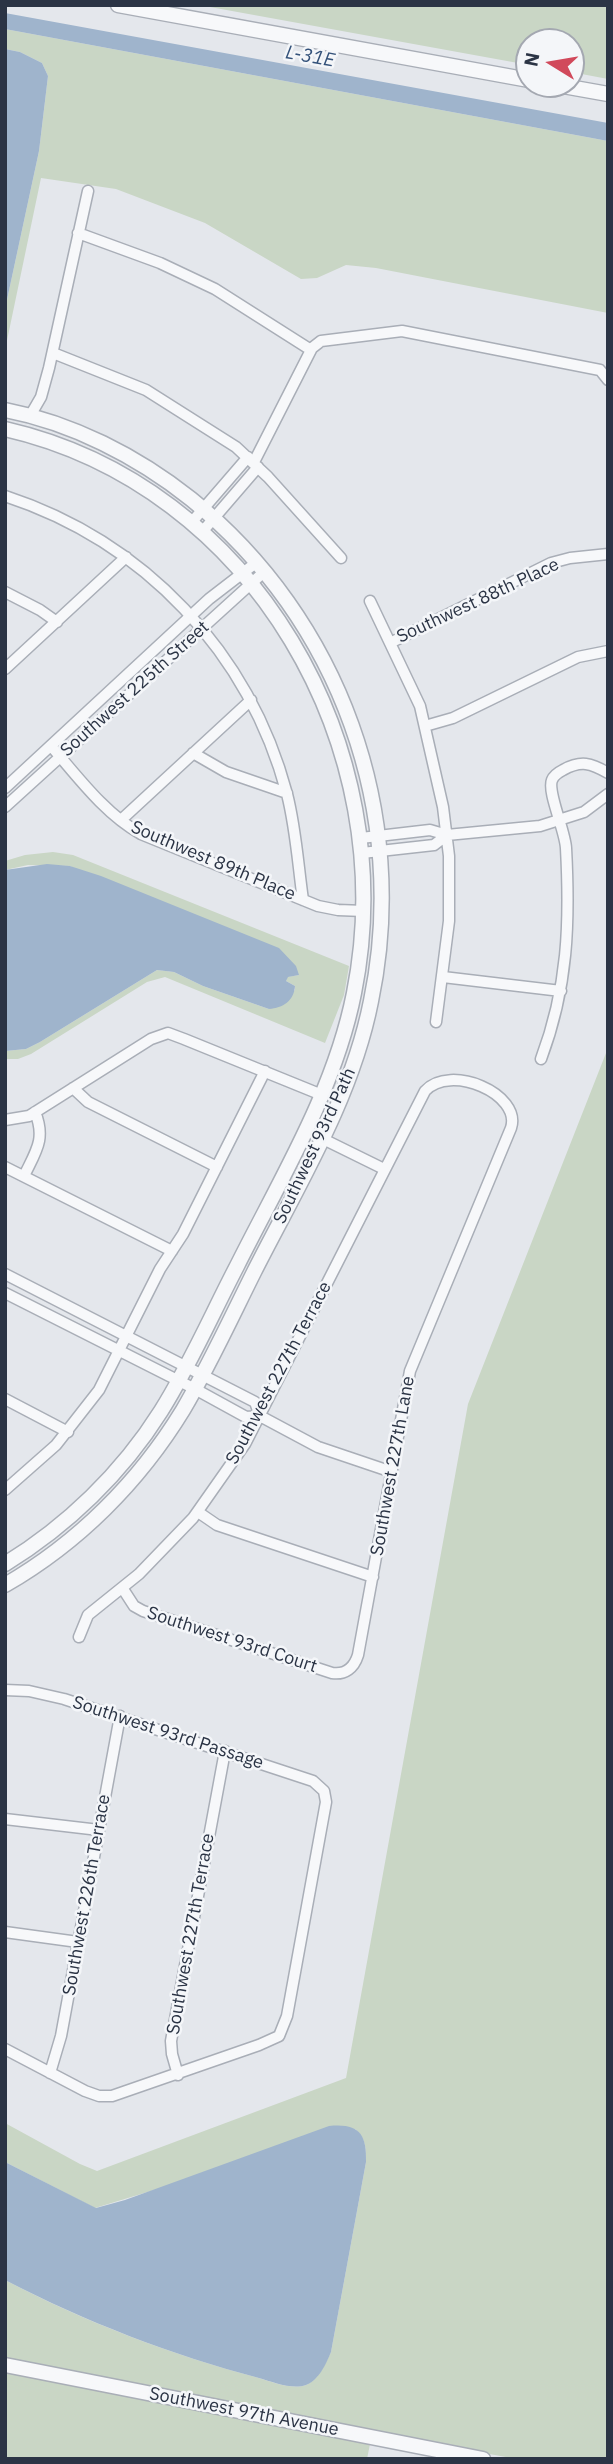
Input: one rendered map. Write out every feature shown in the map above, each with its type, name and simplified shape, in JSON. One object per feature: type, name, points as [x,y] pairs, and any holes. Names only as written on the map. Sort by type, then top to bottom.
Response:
[{"type":"street","points":[[118,5],[515,77]]},
{"type":"street","points":[[585,90],[608,94]]},
{"type":"street","points":[[30,416],[41,397],[53,352],[88,191]]},
{"type":"street","points":[[78,233],[160,262],[215,289],[311,350]]},
{"type":"street","points":[[196,528],[253,462],[311,350],[321,341],[402,331],[600,370],[608,380]]},
{"type":"street","points":[[53,352],[146,390],[236,447],[341,558]]},
{"type":"street","name":"Southwest 93rd Path","points":[[5,410],[73,431],[113,449],[158,475],[208,514],[261,566],[307,630],[343,699],[363,757],[381,851],[382,929],[371,1006],[351,1072],[321,1138],[195,1389],[161,1443],[117,1496],[66,1544],[5,1586]]},
{"type":"street","name":"Southwest 93rd Path","points":[[5,429],[59,445],[99,463],[152,493],[196,528],[252,584],[293,642],[325,704],[348,770],[362,845],[364,911],[360,959],[351,1010],[322,1096],[178,1381],[149,1429],[105,1483],[54,1530],[5,1564]]},
{"type":"street","points":[[5,496],[63,519],[126,557],[191,616],[234,671],[271,744],[287,793],[303,900]]},
{"type":"street","name":"Southwest 88th Place","points":[[390,643],[551,563],[608,554]]},
{"type":"street","points":[[5,669],[126,557]]},
{"type":"street","name":"Southwest 225th Street","points":[[5,788],[191,616],[242,573],[261,566]]},
{"type":"street","name":"Southwest 225th Street","points":[[5,807],[252,584],[261,566]]},
{"type":"street","points":[[5,592],[57,622]]},
{"type":"street","points":[[370,601],[417,699],[447,835],[449,921],[436,1022]]},
{"type":"street","points":[[425,726],[453,718],[578,657],[608,651]]},
{"type":"street","points":[[121,820],[251,700]]},
{"type":"street","name":"Southwest 89th Place","points":[[51,746],[121,820],[147,837],[303,900],[328,908],[364,911]]},
{"type":"street","points":[[193,753],[226,772],[287,793]]},
{"type":"street","points":[[541,1059],[561,991],[568,915],[565,841],[551,792],[554,777],[560,771],[580,763],[592,764],[608,773]]},
{"type":"street","points":[[362,845],[379,835],[430,830],[447,835],[540,826],[584,812],[608,794]]},
{"type":"street","points":[[362,845],[381,851],[434,845],[447,835]]},
{"type":"street","points":[[443,976],[561,991]]},
{"type":"street","points":[[5,1121],[35,1112],[151,1039],[165,1033],[184,1038],[322,1096]]},
{"type":"street","points":[[5,1490],[40,1461],[68,1432],[99,1390],[155,1277],[183,1234],[265,1071]]},
{"type":"street","name":"Southwest 227th Terrace","points":[[79,1637],[85,1619],[123,1589],[198,1512],[238,1455],[422,1095],[440,1080],[455,1079],[480,1087],[503,1101],[512,1111]]},
{"type":"street","points":[[73,1088],[88,1102],[217,1167]]},
{"type":"street","name":"Southwest 227th Lane","points":[[349,1670],[358,1655],[410,1371],[512,1126],[512,1111]]},
{"type":"street","points":[[23,1176],[40,1139],[41,1128],[35,1112]]},
{"type":"street","points":[[321,1138],[384,1170]]},
{"type":"street","points":[[5,1167],[172,1251]]},
{"type":"street","points":[[5,1274],[255,1402],[260,1416]]},
{"type":"street","points":[[5,1293],[246,1417],[260,1416],[318,1447],[392,1472]]},
{"type":"street","points":[[5,1399],[68,1432]]},
{"type":"street","points":[[198,1512],[217,1525],[373,1577]]},
{"type":"street","name":"Southwest 93rd Court","points":[[123,1589],[134,1606],[143,1611],[330,1673],[339,1674],[349,1670]]},
{"type":"street","name":"Southwest 93rd Passage","points":[[5,1690],[49,1695],[120,1716],[315,1781],[324,1791],[326,1804],[287,2016],[281,2033],[270,2041],[178,2075]]},
{"type":"street","name":"Southwest 226th Terrace","points":[[50,2073],[59,2046],[120,1716]]},
{"type":"street","name":"Southwest 227th Terrace","points":[[178,2075],[171,2041],[225,1751]]},
{"type":"street","points":[[5,1819],[99,1830]]},
{"type":"street","points":[[5,1932],[78,1942]]},
{"type":"street","points":[[5,2049],[88,2092],[109,2096],[123,2094],[178,2075]]},
{"type":"street","name":"Southwest 97th Avenue","points":[[5,2365],[483,2459]]},
{"type":"green space","points":[[199,5],[608,5],[608,79],[585,75],[585,28],[515,28],[515,62]]},
{"type":"green space","points":[[5,29],[608,141],[608,313],[376,268],[346,265],[317,278],[301,279],[205,223],[116,189],[41,178],[5,350],[5,309],[39,151],[48,76],[42,63],[20,52],[5,49]]},
{"type":"green space","points":[[53,852],[73,855],[349,966],[344,995],[325,1043],[165,977],[147,982],[31,1054],[18,1059],[5,1059],[5,1051],[26,1049],[40,1042],[157,970],[174,972],[203,986],[269,1009],[295,990],[295,986],[286,981],[287,977],[299,975],[70,866],[28,865],[5,870],[5,861],[25,855]]},
{"type":"green space","points":[[608,1048],[608,2459],[517,2459],[5,2361],[5,2280],[66,2310],[129,2336],[282,2385],[295,2387],[310,2383],[321,2371],[331,2352],[366,2162],[365,2144],[355,2129],[95,2208],[5,2162],[5,2123],[97,2171],[346,2078],[468,1404]]},
{"type":"green space","points":[[5,2371],[370,2444],[367,2459],[5,2459]]},
{"type":"water","name":"L-31E","points":[[5,13],[608,123],[608,141],[5,29]]},
{"type":"water","points":[[5,49],[20,52],[42,63],[48,76],[39,151],[5,309]]},
{"type":"water","points":[[47,864],[70,866],[101,876],[279,948],[296,966],[299,975],[288,977],[286,981],[295,986],[290,1000],[279,1007],[269,1009],[203,986],[174,972],[157,970],[40,1042],[26,1049],[5,1051],[5,870]]},
{"type":"water","points":[[329,2126],[348,2126],[359,2132],[365,2144],[366,2162],[331,2352],[311,2383],[295,2387],[282,2385],[162,2348],[67,2310],[5,2280],[5,2162],[96,2208]]}]
